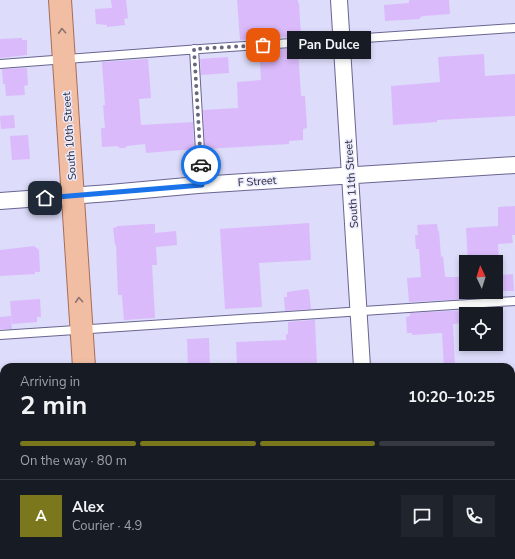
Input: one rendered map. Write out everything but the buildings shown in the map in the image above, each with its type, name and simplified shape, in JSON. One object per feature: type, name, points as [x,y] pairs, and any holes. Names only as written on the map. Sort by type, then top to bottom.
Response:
[{"type":"main road","name":"South 10th Street","points":[[60,0],[84,363]]},
{"type":"street","name":"South 11th Street","points":[[339,0],[362,363]]},
{"type":"street","name":"F Street","points":[[0,201],[202,185],[515,165]]},
{"type":"lane","points":[[0,64],[194,49],[515,28]]},
{"type":"lane","points":[[194,49],[202,185]]},
{"type":"lane","points":[[0,335],[515,301]]},
{"type":"way so far","points":[[201,165],[194,49],[263,45]]},
{"type":"place","name":"Pan Dulce","points":[[263,45]]},
{"type":"route","points":[[45,198],[202,185],[201,165]]}]
